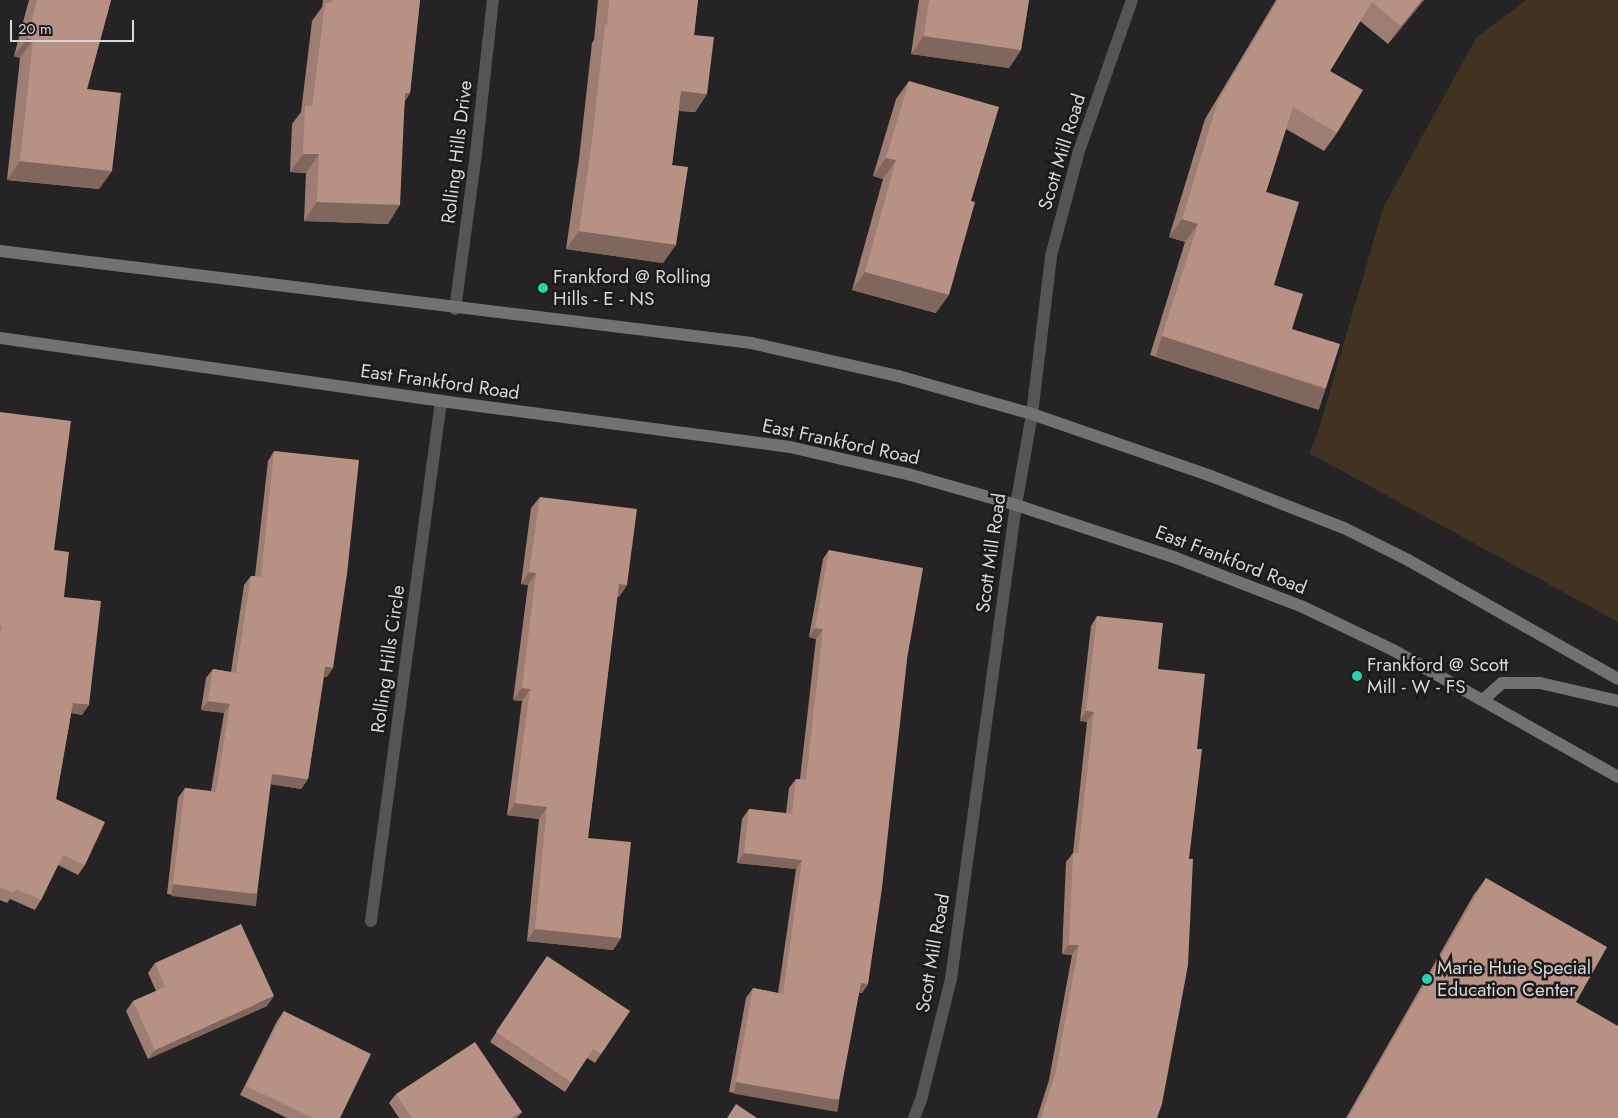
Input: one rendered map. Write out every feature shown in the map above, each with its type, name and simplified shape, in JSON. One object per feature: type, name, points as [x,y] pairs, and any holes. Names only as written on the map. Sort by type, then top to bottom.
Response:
[{"type":"main road","points":[[0,251],[752,343],[898,376],[1032,414],[1211,476],[1344,528],[1408,560],[1618,679]]},
{"type":"main road","name":"East Frankford Road","points":[[0,338],[441,402],[790,447],[911,475],[1016,505],[1176,558],[1303,607],[1393,650],[1484,699],[1618,776]]},
{"type":"main road","points":[[1484,699],[1502,684],[1540,683],[1618,701]]},
{"type":"street","name":"Rolling Hills Drive","points":[[455,308],[476,153],[493,0]]},
{"type":"street","name":"Scott Mill Road","points":[[914,1118],[921,1100],[951,979],[1016,505],[1032,414],[1051,256],[1079,151],[1132,0]]},
{"type":"street","name":"Rolling Hills Circle","points":[[371,921],[441,402]]},
{"type":"shaded area","points":[[1526,0],[1618,0],[1618,622],[1309,453],[1318,432],[1383,208],[1476,38]]},
{"type":"building","points":[[37,0],[111,0],[87,89],[121,93],[112,171],[20,161],[33,40],[27,38]]},
{"type":"building","points":[[333,0],[420,0],[410,93],[405,93],[400,205],[317,202],[319,154],[303,154],[305,106],[312,106],[325,3],[332,3]]},
{"type":"building","points":[[609,0],[698,0],[694,35],[714,37],[707,94],[681,91],[672,165],[688,167],[676,245],[579,231]]},
{"type":"building","points":[[929,0],[1029,0],[1021,50],[924,36]]},
{"type":"building","points":[[1278,0],[1422,0],[1401,26],[1372,2],[1330,71],[1363,90],[1337,133],[1293,107],[1266,192],[1299,202],[1274,285],[1303,294],[1292,329],[1340,344],[1326,388],[1162,336],[1198,224],[1182,219],[1218,101]]},
{"type":"building","points":[[909,81],[999,107],[971,201],[975,202],[949,295],[865,272],[896,160],[886,158]]},
{"type":"building","points":[[0,412],[71,421],[54,550],[69,552],[64,597],[101,601],[89,705],[73,703],[56,799],[105,822],[85,865],[63,855],[41,900],[16,889],[14,893],[0,887],[0,635],[2,626],[0,625]]},
{"type":"building","points":[[274,451],[359,460],[347,574],[333,668],[325,667],[308,779],[272,774],[257,894],[173,884],[185,788],[216,792],[230,704],[208,701],[213,669],[236,673],[251,576],[261,577]]},
{"type":"building","points":[[540,497],[637,509],[627,585],[619,584],[588,838],[631,842],[621,938],[535,929],[547,807],[515,803],[530,689],[522,688],[536,573],[529,572]]},
{"type":"building","points":[[829,550],[923,568],[907,659],[882,888],[868,984],[861,983],[839,1100],[736,1082],[753,988],[783,994],[802,860],[744,853],[749,809],[792,814],[796,779],[806,780],[823,629],[815,628]]},
{"type":"building","points":[[1097,616],[1163,623],[1158,669],[1205,674],[1197,749],[1202,749],[1189,859],[1193,859],[1188,965],[1162,1104],[1157,1118],[1041,1118],[1056,1071],[1079,945],[1069,945],[1073,853],[1078,853],[1094,712],[1086,711]]},
{"type":"building","points":[[1486,878],[1607,947],[1576,1002],[1618,1026],[1618,1118],[1348,1118]]},
{"type":"building","points":[[241,924],[274,996],[155,1050],[133,1001],[165,987],[155,963]]},
{"type":"building","points":[[547,956],[630,1011],[601,1054],[593,1049],[571,1082],[496,1032]]},
{"type":"building","points":[[284,1011],[371,1054],[340,1118],[313,1118],[246,1086]]},
{"type":"building","points":[[475,1042],[522,1112],[512,1118],[412,1118],[396,1094]]},
{"type":"building","points":[[736,1104],[757,1118],[727,1118]]},
{"type":"place","name":"Frankford @ Rolling Hills - E - NS","points":[[543,288]]},
{"type":"place","name":"Frankford @ Scott Mill - W - FS","points":[[1357,676]]},
{"type":"place","name":"Marie Huie Special Education Center","points":[[1427,979]]}]
